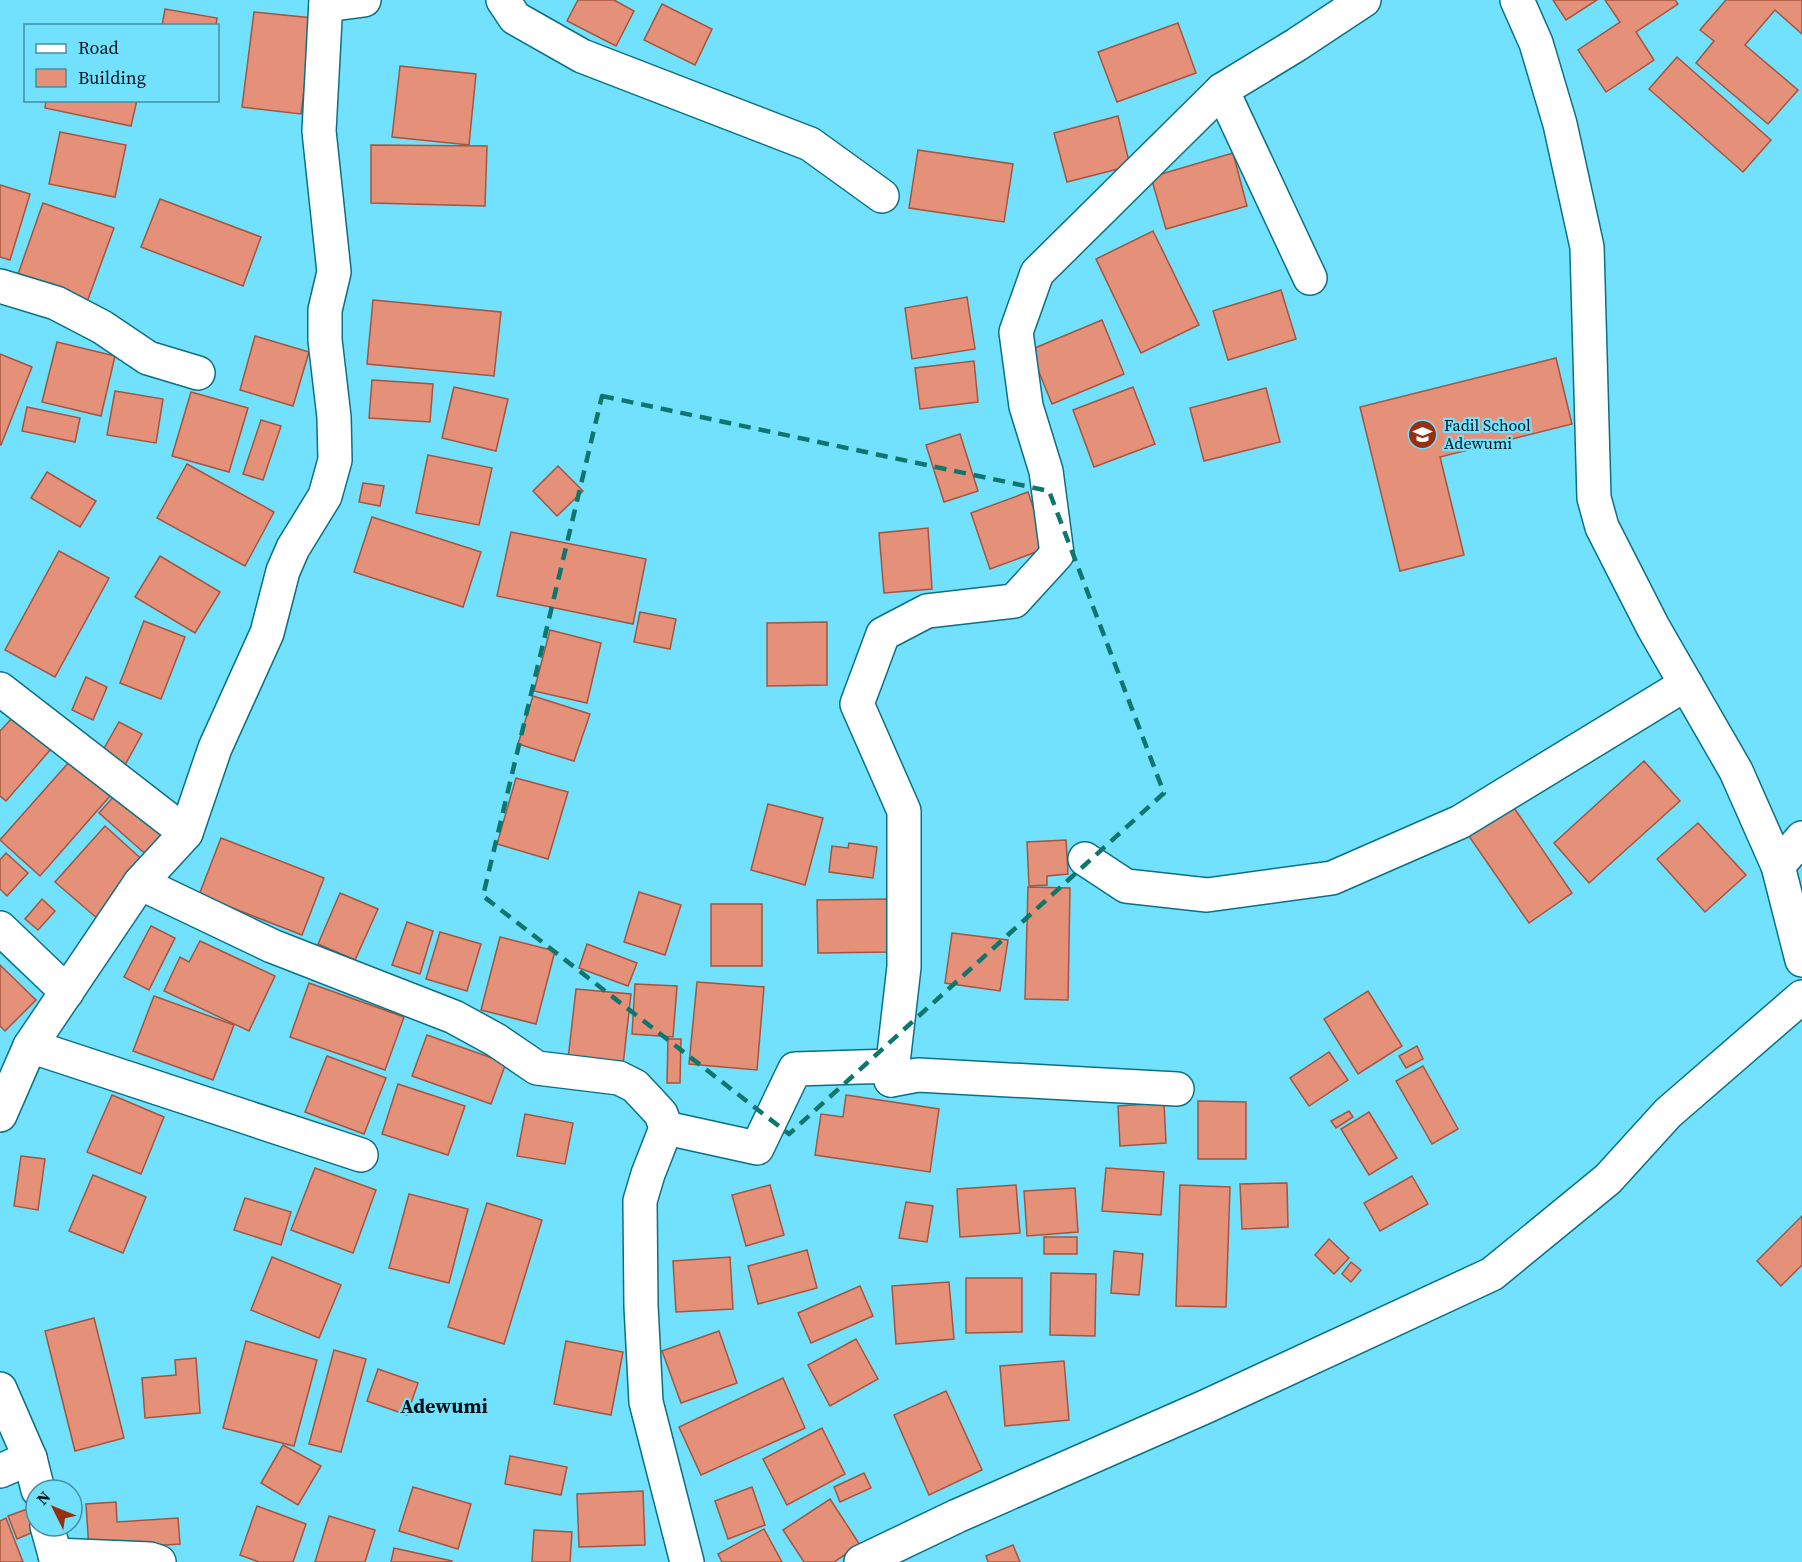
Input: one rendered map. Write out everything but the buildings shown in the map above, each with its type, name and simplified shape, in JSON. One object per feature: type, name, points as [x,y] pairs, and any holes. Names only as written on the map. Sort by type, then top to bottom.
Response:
[{"type":"street","points":[[0,1115],[30,1046],[140,883],[186,833],[214,748],[267,633],[283,571],[293,548],[325,496],[335,460],[334,417],[325,340],[325,310],[334,272],[319,131],[326,2],[364,0]]},
{"type":"street","points":[[503,0],[515,18],[582,56],[810,144],[882,196]]},
{"type":"street","points":[[891,1080],[904,967],[904,811],[857,704],[883,634],[927,611],[1014,601],[1057,554],[1046,471],[1026,406],[1016,332],[1037,273],[1222,90],[1364,0]]},
{"type":"street","points":[[1517,0],[1536,43],[1560,124],[1587,247],[1594,498],[1602,527],[1653,627],[1737,771],[1778,866],[1802,960]]},
{"type":"street","points":[[1222,90],[1310,278]]},
{"type":"street","points":[[0,286],[56,303],[102,327],[148,358],[198,373]]},
{"type":"street","points":[[1085,859],[1126,886],[1207,895],[1332,878],[1460,822],[1686,684]]},
{"type":"street","points":[[0,689],[186,833]]},
{"type":"street","points":[[1778,866],[1802,838]]},
{"type":"street","points":[[140,883],[272,946],[454,1017],[496,1040],[537,1068],[619,1078],[635,1086],[661,1114],[666,1128],[640,1201],[641,1306],[646,1402],[687,1562]]},
{"type":"street","points":[[0,928],[67,992]]},
{"type":"street","points":[[861,1562],[957,1516],[1218,1401],[1492,1274],[1608,1179],[1668,1113],[1802,997]]},
{"type":"street","points":[[30,1046],[361,1155]]},
{"type":"street","points":[[666,1128],[757,1148],[795,1069],[892,1066],[891,1080]]},
{"type":"street","points":[[891,1080],[918,1075],[1177,1089]]},
{"type":"street","points":[[0,1389],[30,1458],[35,1478]]},
{"type":"street","points":[[0,1471],[30,1458]]},
{"type":"street","points":[[53,1548],[159,1562]]},
{"type":"highlighted area","points":[[602,396],[1049,491],[1164,793],[789,1134],[483,896]]},
{"type":"place","name":"Fadil School Adewumi","points":[[1423,434]]},
{"type":"district","name":"Adewumi","points":[[444,1406]]}]
